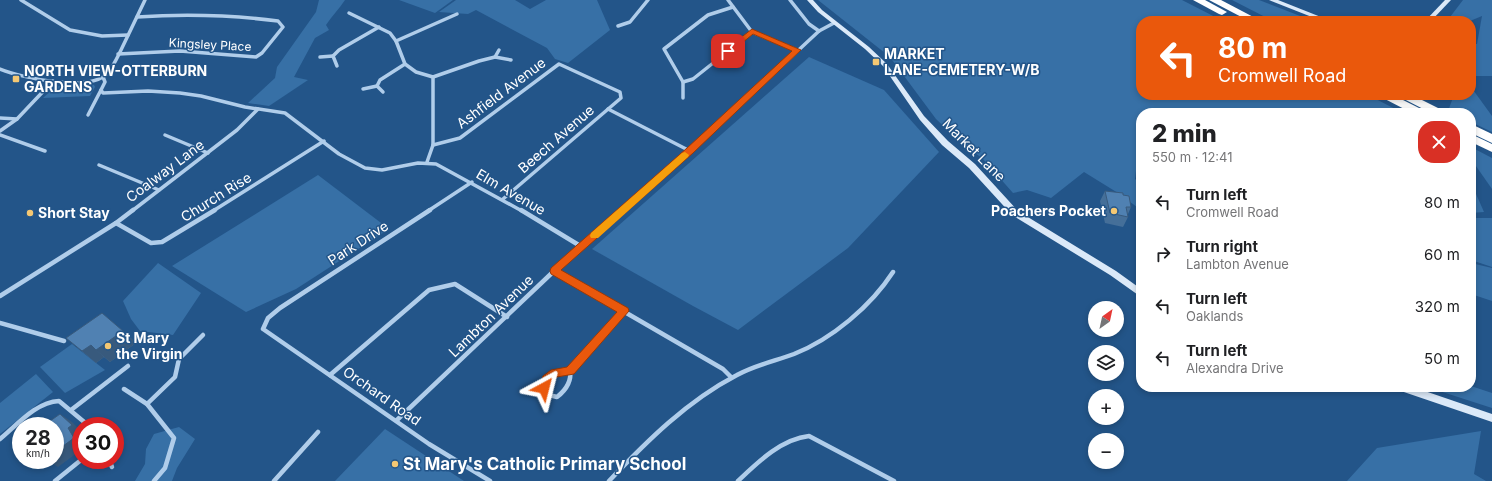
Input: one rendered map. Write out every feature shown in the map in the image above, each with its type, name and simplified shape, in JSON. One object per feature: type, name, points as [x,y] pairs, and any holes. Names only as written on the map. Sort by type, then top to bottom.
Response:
[{"type":"highway","points":[[1198,0],[1229,16]]},
{"type":"highway","points":[[1214,0],[1246,16]]},
{"type":"highway","points":[[1395,100],[1411,108]]},
{"type":"highway","points":[[1414,100],[1430,108]]},
{"type":"highway","points":[[1476,131],[1492,139]]},
{"type":"highway","points":[[1476,140],[1492,148]]},
{"type":"street","points":[[21,0],[70,30],[102,36],[128,35]]},
{"type":"street","points":[[0,69],[29,78],[53,81],[90,80],[103,77],[110,70],[145,0]]},
{"type":"street","points":[[618,26],[630,22],[648,0]]},
{"type":"street","points":[[728,0],[752,32],[797,50]]},
{"type":"street","points":[[790,0],[810,24],[819,31]]},
{"type":"street","name":"Market Lane","points":[[810,0],[820,11],[867,48],[885,65],[922,118],[945,143],[972,166],[1015,213],[1113,272],[1136,290]]},
{"type":"street","points":[[1272,0],[1315,16]]},
{"type":"street","points":[[1433,16],[1448,0]]},
{"type":"street","points":[[682,98],[683,82],[664,50],[708,15],[733,7]]},
{"type":"street","points":[[349,13],[390,32],[396,41],[405,64],[416,72],[433,77],[448,73],[477,60],[495,57],[510,60]]},
{"type":"street","name":"Kingsley Place","points":[[118,54],[180,51],[256,57],[262,53],[283,27],[278,21],[236,16],[179,14],[137,17]]},
{"type":"street","points":[[396,41],[457,14]]},
{"type":"street","name":"Lambton Avenue","points":[[397,420],[554,271],[690,150],[797,50],[819,31],[834,23]]},
{"type":"street","points":[[320,57],[333,56],[339,50],[379,27]]},
{"type":"street","points":[[683,82],[693,79],[752,32]]},
{"type":"street","points":[[495,57],[499,50]]},
{"type":"street","points":[[333,56],[337,66]]},
{"type":"street","points":[[377,86],[380,80],[405,64]]},
{"type":"street","name":"Beech Avenue","points":[[503,199],[621,98],[620,92],[559,64]]},
{"type":"street","name":"Ashfield Avenue","points":[[433,145],[460,138],[559,64]]},
{"type":"street","points":[[88,115],[105,80],[103,77]]},
{"type":"street","points":[[101,90],[105,93],[148,91],[180,93],[285,113],[353,163],[365,168],[382,170],[427,162],[433,145],[433,77]]},
{"type":"street","points":[[0,130],[17,119],[53,81]]},
{"type":"street","points":[[363,89],[377,86]]},
{"type":"street","points":[[377,86],[383,92]]},
{"type":"street","name":"Coalway Lane","points":[[0,296],[116,223],[237,130],[258,109]]},
{"type":"street","points":[[608,110],[690,150]]},
{"type":"street","points":[[0,118],[17,119]]},
{"type":"street","points":[[0,135],[45,151]]},
{"type":"street","points":[[165,136],[208,153]]},
{"type":"street","name":"Church Rise","points":[[116,223],[151,243],[162,242],[324,141]]},
{"type":"street","name":"Elm Avenue","points":[[427,162],[436,164],[503,199],[582,247]]},
{"type":"street","points":[[99,165],[159,190]]},
{"type":"street","name":"Park Drive","points":[[263,329],[268,318],[280,308],[472,182]]},
{"type":"street","points":[[554,271],[722,369],[730,377]]},
{"type":"street","points":[[609,481],[622,466],[694,401],[730,377],[767,362],[795,354],[817,343],[835,331],[873,297],[888,282],[893,272]]},
{"type":"street","points":[[330,375],[429,290],[455,284],[507,317]]},
{"type":"street","points":[[570,370],[572,377],[570,383],[562,393],[557,397],[549,395],[544,388],[546,380],[554,373],[570,370],[624,311]]},
{"type":"street","points":[[0,323],[64,341]]},
{"type":"street","name":"Orchard Road","points":[[263,329],[397,420],[429,444],[490,481]]},
{"type":"street","points":[[147,404],[174,377],[179,359],[203,335]]},
{"type":"street","points":[[71,410],[128,366]]},
{"type":"street","points":[[124,389],[147,404],[174,438],[165,468],[154,481]]},
{"type":"street","points":[[1415,392],[1492,418]]},
{"type":"street","points":[[0,438],[36,409],[49,402],[59,401],[79,417]]},
{"type":"street","points":[[274,481],[318,432]]},
{"type":"street","points":[[738,481],[754,466],[791,441],[804,435],[809,436],[894,481]]},
{"type":"street","points":[[55,481],[72,467]]},
{"type":"shaded area","points":[[319,0],[345,0],[326,25],[329,30],[315,38],[294,77],[308,80],[269,106],[248,103],[275,78],[277,67],[316,12]]},
{"type":"shaded area","points":[[399,0],[453,0],[435,13]]},
{"type":"shaded area","points":[[456,0],[515,0],[530,9],[546,0],[597,0],[610,30],[568,63],[555,59],[547,48],[476,10],[468,14],[439,12]]},
{"type":"shaded area","points":[[818,0],[1182,0],[1213,16],[1136,16],[1136,100],[1378,100],[1393,108],[1136,108],[1136,206],[1084,172],[1051,198],[1027,190],[1013,193],[983,159],[957,139],[936,119],[890,57]]},
{"type":"shaded area","points":[[1232,0],[1259,0],[1300,16],[1263,16]]},
{"type":"shaded area","points":[[1463,0],[1492,0],[1492,76],[1476,76],[1476,44],[1482,16],[1476,18],[1476,16],[1451,16]]},
{"type":"shaded area","points":[[809,57],[884,90],[939,152],[848,248],[738,330],[592,249]]},
{"type":"shaded area","points":[[90,84],[94,85],[95,87],[90,96],[43,98],[55,87]]},
{"type":"shaded area","points":[[1476,94],[1492,116],[1492,132],[1476,124],[1476,108],[1449,108],[1452,100],[1476,100]]},
{"type":"shaded area","points":[[1476,150],[1492,158],[1492,189],[1476,166]]},
{"type":"shaded area","points":[[318,175],[389,229],[296,289],[246,312],[172,266]]},
{"type":"shaded area","points":[[1476,194],[1484,212],[1476,213]]},
{"type":"shaded area","points":[[1476,218],[1492,218],[1492,267],[1476,262]]},
{"type":"shaded area","points":[[158,263],[201,293],[173,335],[140,331],[131,319],[123,301]]},
{"type":"shaded area","points":[[1476,264],[1492,268],[1492,301],[1476,296]]},
{"type":"shaded area","points":[[72,344],[105,370],[65,393],[40,367]]},
{"type":"shaded area","points":[[36,374],[53,392],[21,417],[12,417],[12,424],[0,434],[0,403]]},
{"type":"shaded area","points":[[1476,388],[1492,393],[1492,408],[1442,392],[1476,392]]},
{"type":"shaded area","points":[[179,427],[195,439],[177,468],[172,481],[135,481],[145,464],[146,449],[154,434]]},
{"type":"shaded area","name":"St Mary's Catholic Primary School","points":[[385,429],[464,481],[335,481]]},
{"type":"shaded area","points":[[1481,431],[1474,474],[1486,481],[1347,481],[1377,448]]},
{"type":"building","points":[[1105,191],[1123,193],[1123,195],[1129,196],[1131,207],[1126,207],[1128,217],[1110,213]]},
{"type":"building","points":[[102,313],[123,331],[96,350],[91,345],[82,351],[66,338]]},
{"type":"building","points":[[60,414],[63,417],[56,417]]},
{"type":"building","points":[[64,418],[72,425],[68,428],[72,435],[72,439],[64,445]]},
{"type":"slow traffic","points":[[594,236],[685,155]]},
{"type":"place","name":"MARKET LANE-CEMETERY-W/B","points":[[876,62]]},
{"type":"place","name":"NORTH VIEW-OTTERBURN GARDENS","points":[[16,79]]},
{"type":"place","name":"Poachers Pocket","points":[[1114,211]]},
{"type":"place","name":"Short Stay","points":[[30,213]]},
{"type":"place","name":"St Mary the Virgin","points":[[108,346]]},
{"type":"place","name":"St Mary's Catholic Primary School","points":[[395,464]]},
{"type":"route","points":[[544,388],[546,380],[554,373],[570,370],[624,311],[554,271],[690,150],[797,50],[752,32],[728,51]]}]
